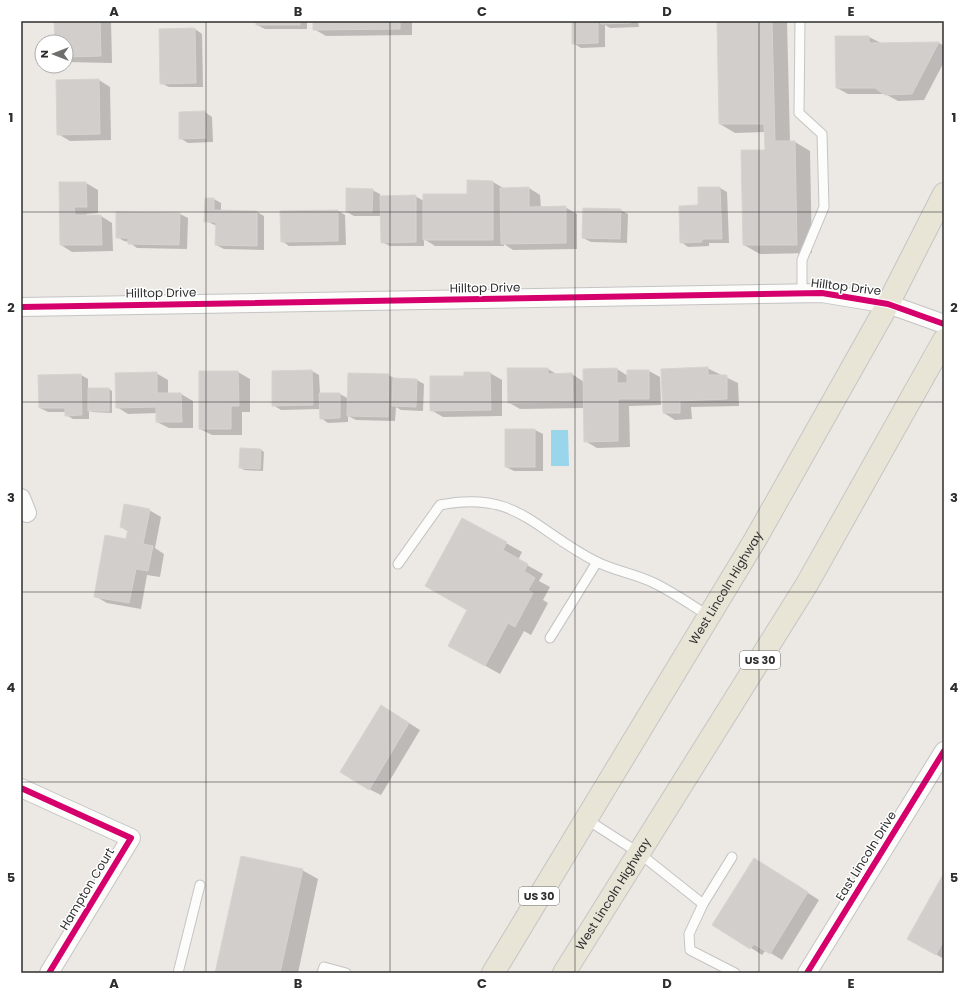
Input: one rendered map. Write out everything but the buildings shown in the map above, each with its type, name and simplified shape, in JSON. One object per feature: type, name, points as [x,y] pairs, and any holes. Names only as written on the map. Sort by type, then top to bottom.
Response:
[{"type":"main road","name":"West Lincoln Highway","points":[[493,973],[755,540],[888,304],[944,194]]},
{"type":"main road","name":"West Lincoln Highway","points":[[564,973],[807,584],[944,340]]},
{"type":"street","name":"Hilltop Drive","points":[[21,306],[822,293],[888,304],[944,324]]},
{"type":"street","name":"East Lincoln Drive","points":[[807,973],[944,751]]},
{"type":"street","name":"Hampton Court","points":[[21,788],[130,838],[49,973]]},
{"type":"lane","points":[[800,21],[799,113],[822,134],[824,207],[802,260],[802,293]]},
{"type":"lane","points":[[398,564],[440,505],[474,500],[492,502],[512,509],[597,562],[654,582],[709,616]]},
{"type":"lane","points":[[550,638],[597,562]]},
{"type":"lane","points":[[586,819],[639,853],[703,904]]},
{"type":"lane","points":[[732,857],[703,904],[689,934],[690,950],[735,973]]},
{"type":"lane","points":[[178,973],[200,885]]},
{"type":"lane","points":[[322,973],[324,967],[346,973]]},
{"type":"water","points":[[551,430],[568,430],[569,466],[551,466]]},
{"type":"cycle path","points":[[21,307],[822,293],[888,304],[944,324]]},
{"type":"cycle path","points":[[807,973],[944,751]]},
{"type":"cycle path","points":[[21,788],[131,838],[49,973]]}]
